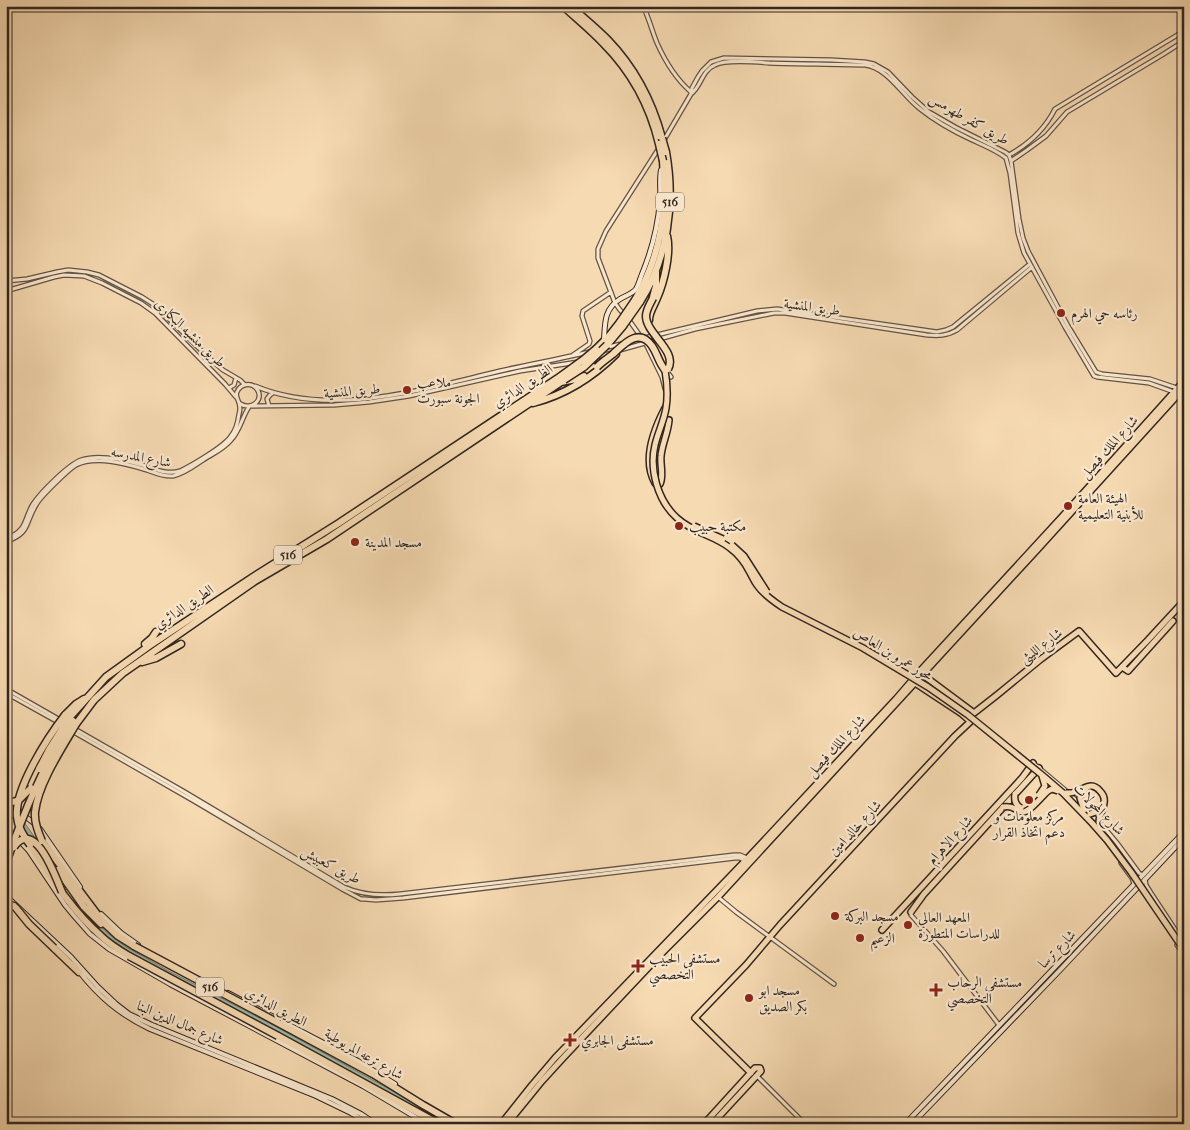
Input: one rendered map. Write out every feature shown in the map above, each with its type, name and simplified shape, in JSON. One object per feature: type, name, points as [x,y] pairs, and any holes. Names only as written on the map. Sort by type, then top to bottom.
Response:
[{"type":"highway","name":"الطريق الدائري","points":[[457,1124],[357,1065],[134,946],[115,934],[99,917],[42,842],[36,827],[35,812],[40,792],[55,761],[76,704],[91,699],[97,685],[106,677],[171,631],[341,526],[510,412],[584,367],[622,324],[637,301],[647,290],[656,270],[665,189],[661,141],[653,107],[621,55],[563,6]]},
{"type":"highway","name":"الطريق الدائري","points":[[570,6],[585,23]]},
{"type":"highway","name":"الطريق الدائري","points":[[637,301],[666,232],[669,215],[670,189],[666,152],[661,141]]},
{"type":"highway","points":[[660,336],[650,325],[649,315],[660,290],[667,258],[669,245],[666,232]]},
{"type":"highway","points":[[562,379],[579,378],[597,366],[626,341],[634,338],[645,339],[649,343],[657,354],[661,365],[666,370],[670,364],[669,358],[662,343],[648,326],[646,320],[647,311],[656,286],[656,270]]},
{"type":"highway","name":"الطريق الدائري","points":[[562,379],[596,349],[606,343]]},
{"type":"highway","points":[[523,405],[546,400],[567,391],[603,366],[620,350]]},
{"type":"highway","name":"الطريق الدائري","points":[[243,586],[179,635],[116,678],[91,699],[71,720],[49,737],[20,793],[17,806],[18,824],[62,892],[100,936],[129,956],[439,1124]]},
{"type":"highway","points":[[137,654],[156,632]]},
{"type":"highway","points":[[138,662],[156,658],[181,644]]},
{"type":"highway","name":"الطريق الدائري","points":[[6,863],[8,852],[33,786],[71,720]]},
{"type":"highway","points":[[6,804],[19,800],[33,786]]},
{"type":"highway","points":[[33,786],[31,815],[34,825],[46,843],[58,856]]},
{"type":"highway","points":[[8,852],[20,840],[26,839],[36,842],[62,892]]},
{"type":"highway","points":[[6,845],[26,841],[42,850],[90,914],[115,934]]},
{"type":"highway","points":[[6,903],[14,906],[29,924],[79,972]]},
{"type":"main road","points":[[606,343],[606,317],[611,306],[636,289],[656,257],[656,230],[660,205],[660,177],[663,163]]},
{"type":"main road","name":"محور عمرو بن العاص","points":[[666,370],[670,395],[668,414],[658,446],[658,484],[664,502],[675,517],[691,528],[732,549],[745,564],[756,584],[771,600],[863,648],[934,691],[968,715],[1064,793],[1112,847],[1142,887],[1184,950]]},
{"type":"main road","name":"شارع الملك فيصل","points":[[638,975],[718,896],[1181,390],[1184,381]]},
{"type":"main road","points":[[665,408],[652,442],[650,460],[652,478],[658,484],[662,478],[661,452],[669,420]]},
{"type":"main road","name":"محور عمرو بن العاص","points":[[658,484],[677,514],[693,526],[730,543],[739,551],[750,564],[762,585],[774,598],[865,645],[943,694],[987,726],[1084,810],[1110,838],[1184,943]]},
{"type":"main road","name":"شارع الملك فيصل","points":[[502,1124],[532,1085],[895,702],[923,675],[1037,547]]},
{"type":"main road","points":[[1172,621],[1128,670],[1122,666],[1184,601]]},
{"type":"main road","name":"شارع الليثى","points":[[932,682],[974,713],[1079,631],[1116,674],[1122,666]]},
{"type":"main road","points":[[923,675],[932,682],[926,685],[927,690]]},
{"type":"main road","points":[[915,683],[927,690]]},
{"type":"main road","name":"شارع خالد امين","points":[[753,1070],[694,1018],[742,970],[770,936],[969,720],[927,690]]},
{"type":"main road","name":"شارع الاهرام","points":[[882,930],[930,883],[1033,763]]},
{"type":"main road","name":"شارع الاهرام","points":[[935,877],[1037,770]]},
{"type":"main road","points":[[1015,794],[1017,806],[1022,808],[1027,806],[1045,788],[1042,775]]},
{"type":"main road","points":[[1003,807],[1010,806],[1024,812],[1048,791],[1075,792],[1089,786],[1100,790],[1104,796],[1104,806],[1099,822]]},
{"type":"main road","points":[[1084,810],[1080,794],[1086,790],[1094,790],[1100,796],[1101,803],[1097,811],[1090,814]]},
{"type":"main road","name":"شارع ترعه المريوطية","points":[[6,804],[26,817],[46,837],[102,916],[140,946],[358,1061],[457,1124]]},
{"type":"main road","points":[[6,824],[15,810]]},
{"type":"main road","name":"شارع ترعه المريوطية","points":[[6,829],[29,851],[75,917],[90,934],[103,944],[248,1027],[363,1086],[385,1101],[427,1124]]},
{"type":"main road","name":"شارع ترسا","points":[[912,1124],[1061,969],[1135,886],[1142,875],[1184,832]]},
{"type":"main road","name":"شارع ترسا","points":[[1142,875],[1184,838]]},
{"type":"main road","name":"شارع الاهرام","points":[[910,912],[930,883]]},
{"type":"main road","name":"شارع ترسا","points":[[904,1124],[1053,968],[1135,886]]},
{"type":"main road","name":"شارع جمال الدين البنا","points":[[6,896],[60,946],[98,987],[122,1009],[150,1024],[261,1069],[370,1124]]},
{"type":"main road","name":"شارع جمال الدين البنا","points":[[6,903],[44,934],[107,1002],[132,1020],[255,1072],[274,1077],[332,1099],[376,1124]]},
{"type":"main road","points":[[1063,958],[1064,962],[1069,960]]},
{"type":"main road","points":[[1053,968],[1059,967],[1061,969]]},
{"type":"main road","points":[[186,992],[195,976]]},
{"type":"main road","points":[[191,995],[200,978]]},
{"type":"main road","name":"شارع الملك فيصل","points":[[507,1124],[565,1051]]},
{"type":"main road","points":[[704,1124],[753,1070],[759,1068],[761,1071],[757,1076],[712,1124]]},
{"type":"main road","points":[[255,1072],[261,1072],[261,1069]]},
{"type":"main road","points":[[730,1095],[736,1099]]},
{"type":"street","points":[[643,6],[664,57],[681,82],[691,92]]},
{"type":"street","points":[[1007,156],[1030,141],[1042,130],[1050,120],[1055,108],[1184,31]]},
{"type":"street","points":[[1009,162],[1046,136],[1067,112],[1184,41]]},
{"type":"street","name":"طريق كفر طهرمس","points":[[611,292],[598,258],[598,249],[606,231],[671,129],[702,71],[711,62],[719,59],[868,62],[888,72],[929,112],[955,128],[1005,152],[1009,162],[1023,238],[1028,251],[1094,370],[1102,374],[1150,379],[1181,390]]},
{"type":"street","name":"طريق كفر طهرمس","points":[[1009,162],[1021,244],[1069,335],[1094,376],[1148,383],[1181,390]]},
{"type":"street","name":"طريق المنشية","points":[[255,386],[294,398],[321,400],[381,397],[420,390],[533,363],[570,357],[757,311],[778,311],[919,334],[944,336],[957,330],[1031,266]]},
{"type":"street","name":"طريق منشيه البكارى","points":[[6,281],[27,280],[68,270],[87,272],[99,276],[156,306],[209,358],[245,385]]},
{"type":"street","name":"طريق منشيه البكارى","points":[[6,291],[64,275],[84,276],[102,282],[136,300],[155,313],[229,388],[237,399]]},
{"type":"street","points":[[570,363],[570,357],[589,344],[590,339],[582,312],[611,292],[615,303],[630,320],[654,358],[666,394],[665,408]]},
{"type":"street","name":"طريق المنشية","points":[[250,406],[334,405],[409,396],[520,371],[593,358],[644,340]]},
{"type":"street","points":[[663,381],[665,374],[668,373],[671,377]]},
{"type":"street","points":[[229,388],[234,385],[236,378]]},
{"type":"street","points":[[250,384],[255,386],[259,392],[256,404],[244,406],[239,403],[237,394],[239,389],[250,384]]},
{"type":"street","points":[[269,406],[267,399],[274,393]]},
{"type":"street","name":"شارع المدرسه","points":[[6,541],[24,526],[36,500],[62,473],[75,463],[90,458],[117,459],[162,472],[180,471],[228,440],[235,429],[239,415],[239,403]]},
{"type":"street","name":"شارع المدرسه","points":[[6,541],[22,534],[38,502],[77,465],[93,461],[115,462],[164,475],[176,475],[230,442],[250,406]]},
{"type":"street","name":"طريق كعبيش","points":[[6,689],[174,788]]},
{"type":"street","name":"طريق كعبيش","points":[[6,693],[344,887],[356,892],[365,894],[400,894],[711,859]]},
{"type":"street","name":"شارع المحولات","points":[[1033,763],[1037,770],[1077,809],[1101,836],[1132,878],[1135,886]]},
{"type":"street","name":"شارع المحولات","points":[[1037,770],[1058,784],[1108,832],[1142,875],[1184,943]]},
{"type":"street","name":"طريق كعبيش","points":[[278,849],[342,890],[361,899],[376,900],[711,859],[737,854],[746,860]]},
{"type":"street","points":[[1132,878],[1142,875]]},
{"type":"street","points":[[1135,886],[1184,954]]},
{"type":"street","points":[[1141,892],[1144,887],[1148,886]]},
{"type":"street","points":[[364,899],[365,894]]},
{"type":"street","points":[[718,896],[736,912],[834,984]]},
{"type":"street","points":[[910,912],[944,951],[999,1025]]},
{"type":"street","points":[[757,1076],[805,1124]]},
{"type":"shaded area","points":[[6,808],[12,809],[19,815],[86,910],[98,924],[126,947],[391,1090],[447,1124],[439,1124],[171,977],[116,944],[98,931],[85,915],[13,815],[6,812]]},
{"type":"place","name":"رئاسه حي الهرم","points":[[1061,313]]},
{"type":"place","name":"ملاعب الجونة سبورت","points":[[407,390]]},
{"type":"place","name":"الهيئة العامة للأبنية التعليمية","points":[[1068,506]]},
{"type":"place","name":"مكتبة حبيب","points":[[679,526]]},
{"type":"place","name":"مسجد المدينة","points":[[355,542]]},
{"type":"place","name":"مركز معلومات و دعم اتخاذ القرار","points":[[1029,800]]},
{"type":"place","name":"مسجد البركة","points":[[835,916]]},
{"type":"place","name":"المعهد العالي للدراسات المتطورة","points":[[908,925]]},
{"type":"place","name":"الزعيم","points":[[860,938]]},
{"type":"place","name":"مستشفى الحبيب التخصصي","points":[[638,966]]},
{"type":"place","name":"مستشفى الرحاب التخصصي","points":[[936,990]]},
{"type":"place","name":"مسجد ابو بكر الصديق","points":[[749,998]]},
{"type":"place","name":"مستشفى الجابري","points":[[570,1040]]}]
